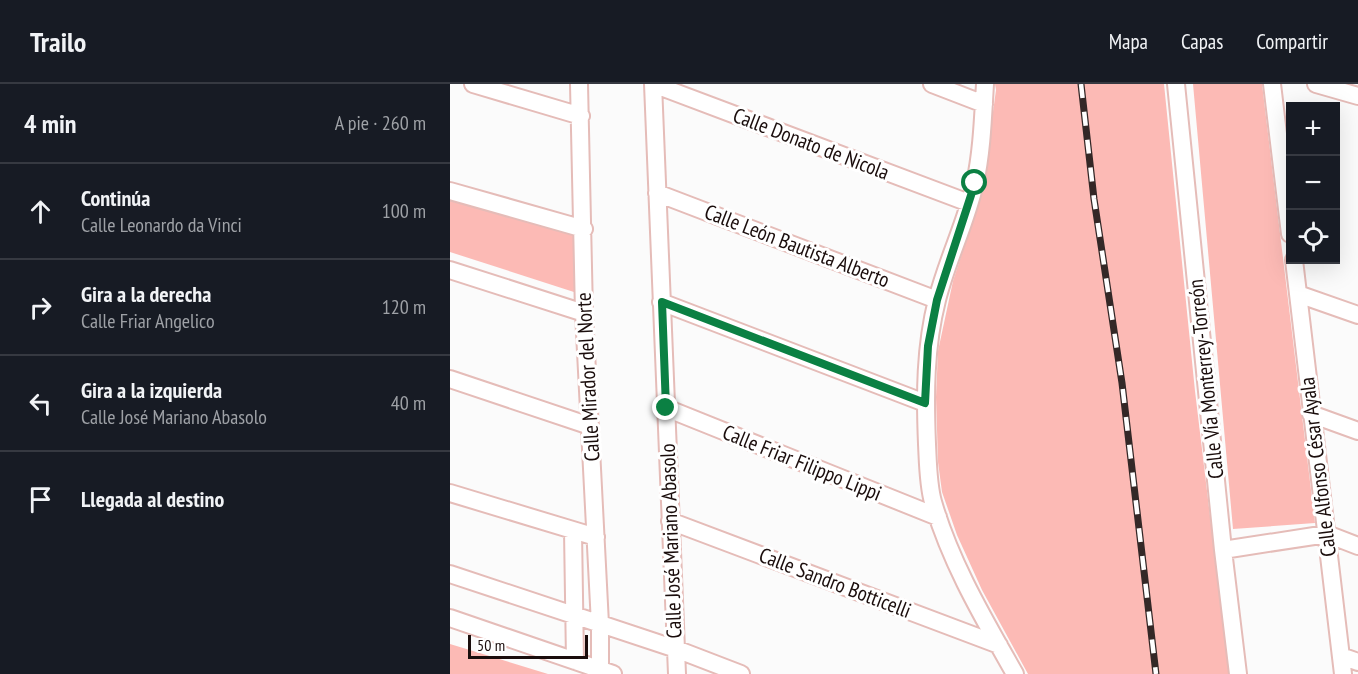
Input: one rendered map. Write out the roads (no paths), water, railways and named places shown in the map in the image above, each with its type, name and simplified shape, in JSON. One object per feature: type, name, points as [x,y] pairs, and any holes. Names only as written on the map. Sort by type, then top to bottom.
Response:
[{"type":"street","points":[[473,84],[581,116]]},
{"type":"street","name":"Calle Mirador del Norte","points":[[579,84],[584,229],[584,313],[600,624],[606,671]]},
{"type":"street","name":"Calle José Mariano Abasolo","points":[[653,84],[677,674]]},
{"type":"street","name":"Calle Donato de Nicola","points":[[653,84],[969,203]]},
{"type":"street","points":[[932,84],[984,104]]},
{"type":"street","points":[[985,84],[979,154],[969,203],[937,300],[928,346],[925,403],[929,478],[938,517],[970,591],[1015,674]]},
{"type":"street","name":"Calle Vía Monterrey-Torreón","points":[[1176,84],[1223,550],[1238,674]]},
{"type":"street","points":[[1272,84],[1287,210]]},
{"type":"street","points":[[1316,84],[1358,96]]},
{"type":"street","points":[[450,191],[584,229]]},
{"type":"street","name":"Calle León Bautista Alberto","points":[[657,193],[937,300]]},
{"type":"street","name":"Calle Alfonso César Ayala","points":[[1294,264],[1343,674]]},
{"type":"street","points":[[450,270],[584,313]]},
{"type":"street","points":[[1298,294],[1358,315]]},
{"type":"street","points":[[662,302],[925,403]]},
{"type":"street","points":[[450,379],[590,426]]},
{"type":"street","name":"Calle Friar Filippo Lippi","points":[[666,408],[938,517]]},
{"type":"street","points":[[1311,414],[1358,431]]},
{"type":"street","points":[[450,493],[596,537]]},
{"type":"street","name":"Calle Sandro Botticelli","points":[[670,521],[999,645]]},
{"type":"street","points":[[573,531],[575,661]]},
{"type":"street","points":[[1223,550],[1327,534],[1358,546]]},
{"type":"street","points":[[450,574],[676,649],[741,674]]},
{"type":"street","points":[[450,618],[606,671]]},
{"type":"street","points":[[1341,656],[1358,662]]},
{"type":"railway","points":[[1081,84],[1094,199],[1122,383],[1156,674]]}]
